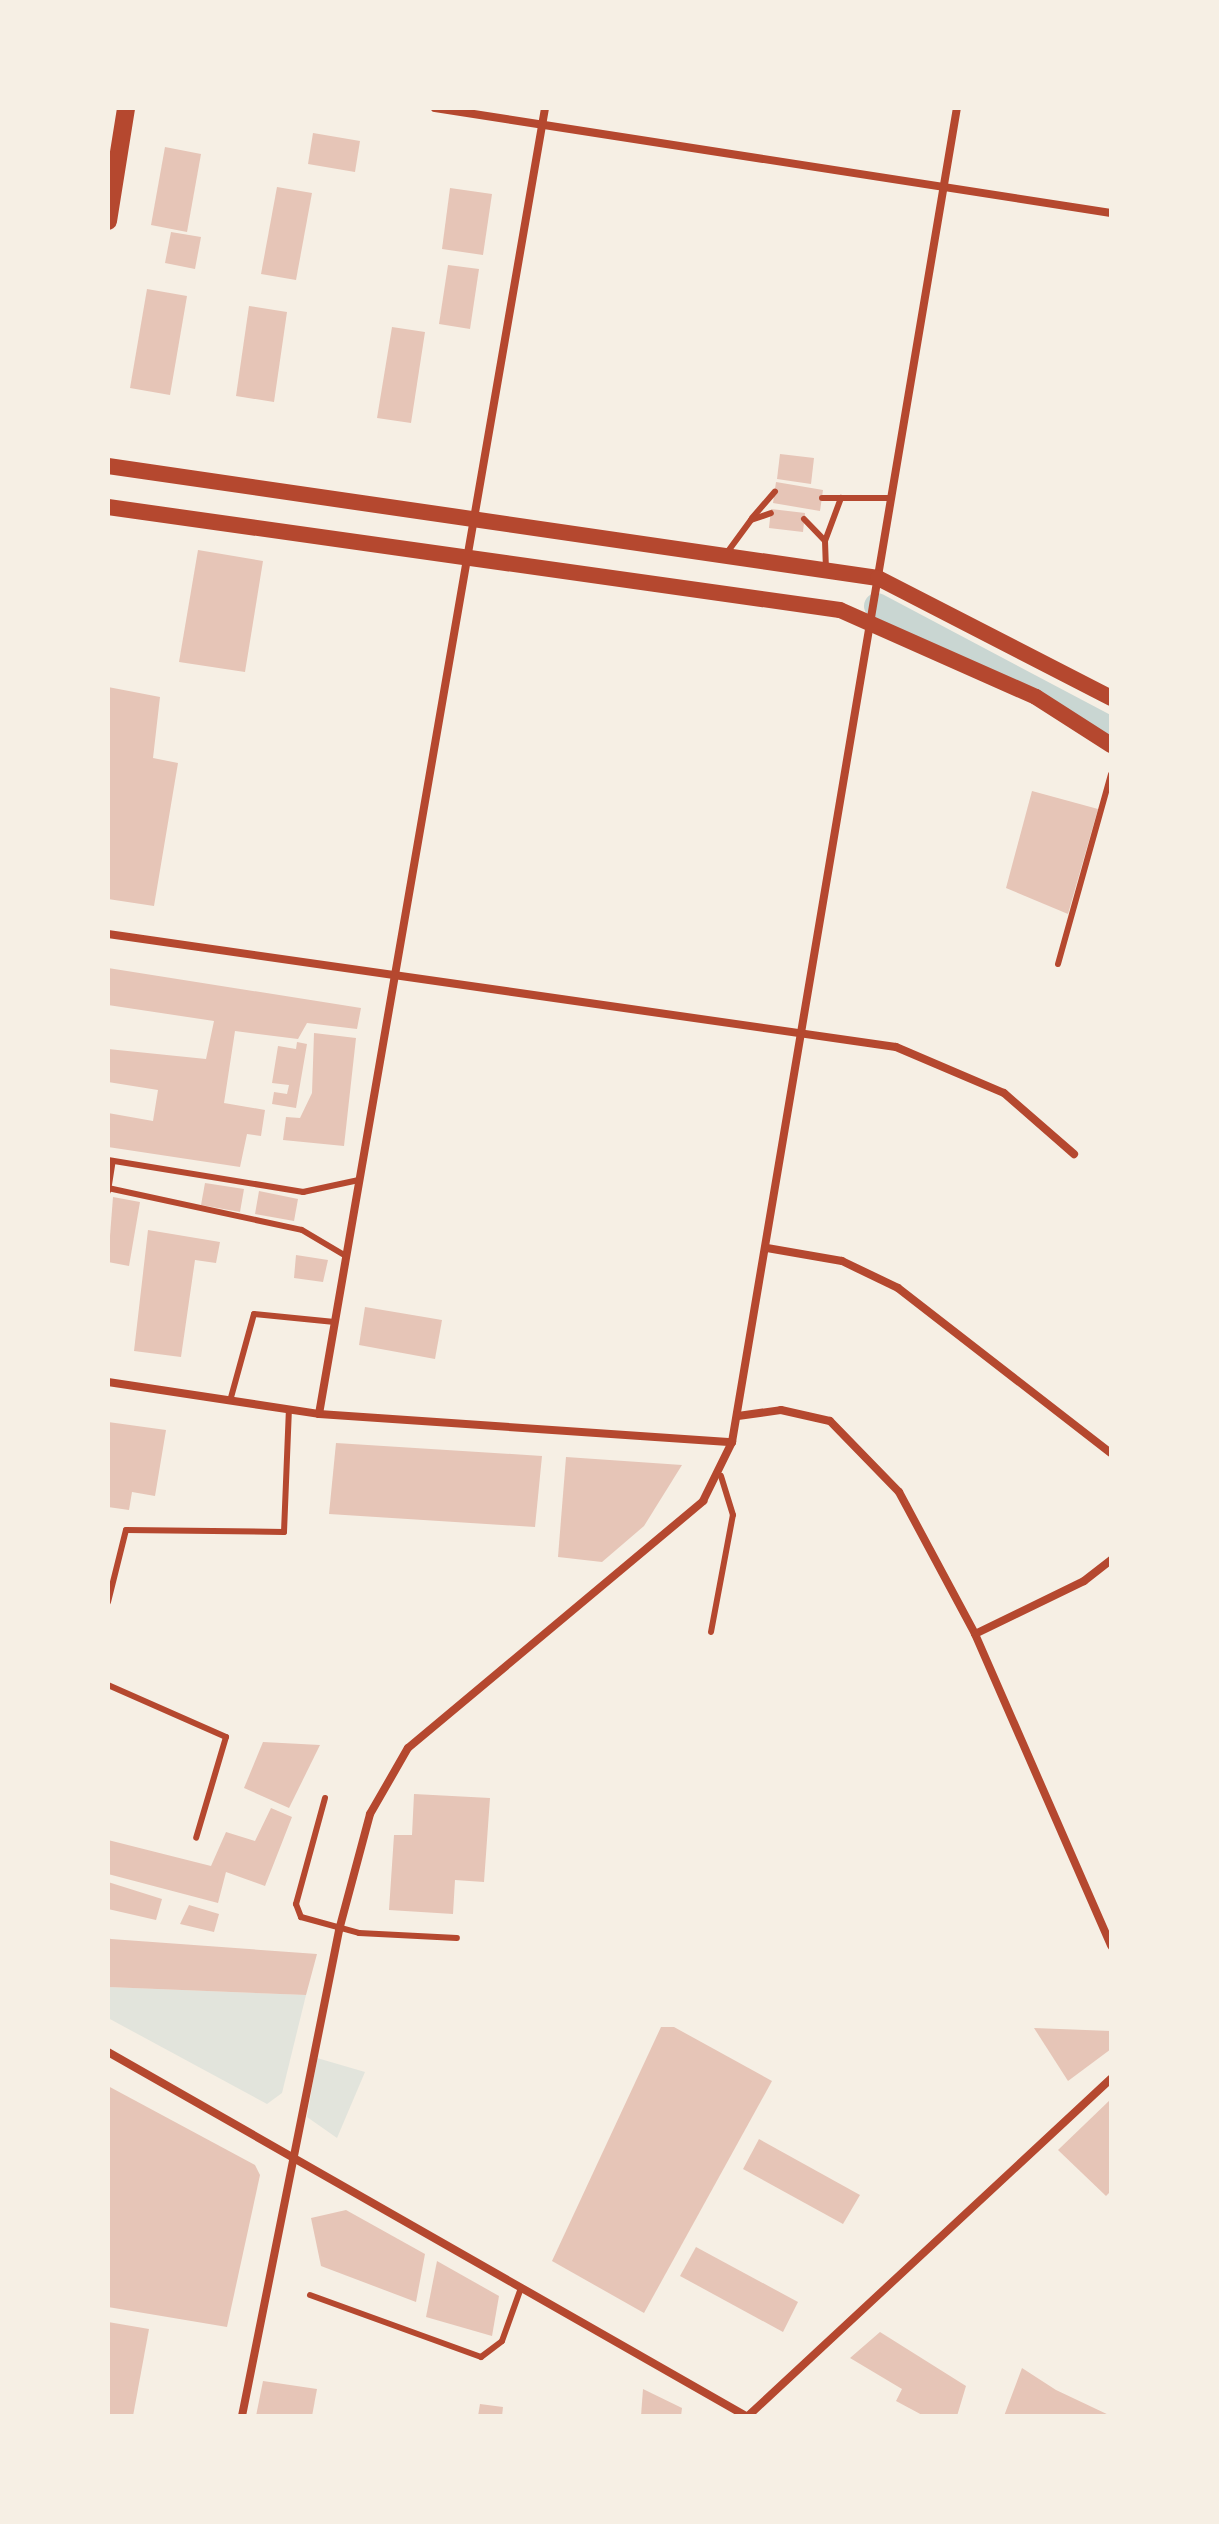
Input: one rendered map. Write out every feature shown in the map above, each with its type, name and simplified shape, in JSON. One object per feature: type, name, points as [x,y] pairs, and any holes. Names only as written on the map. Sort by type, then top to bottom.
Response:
[{"type":"main road","points":[[108,221],[126,108]]},
{"type":"main road","points":[[108,466],[474,514],[878,578],[1111,698]]},
{"type":"main road","points":[[108,507],[467,554],[869,617],[1036,697],[1111,745]]},
{"type":"street","points":[[435,108],[1111,213]]},
{"type":"street","points":[[319,1414],[545,108]]},
{"type":"street","points":[[242,2416],[292,2151],[339,1930],[370,1814],[408,1748],[703,1501],[721,1476],[732,1442],[957,108]]},
{"type":"street","points":[[108,934],[896,1047],[967,1072],[1074,1154]]},
{"type":"street","points":[[767,1248],[842,1261],[898,1288],[1111,1453]]},
{"type":"street","points":[[108,1382],[319,1414],[732,1442]]},
{"type":"street","points":[[738,1416],[811,1413],[847,1433],[899,1492],[975,1634],[1111,1946]]},
{"type":"street","points":[[975,1634],[1084,1581],[1111,1560]]},
{"type":"street","points":[[108,2052],[292,2151],[521,2288],[747,2416],[1111,2079]]},
{"type":"lane","points":[[726,554],[775,492]]},
{"type":"lane","points":[[822,498],[891,498]]},
{"type":"lane","points":[[826,570],[825,541],[841,498]]},
{"type":"lane","points":[[751,520],[771,513]]},
{"type":"lane","points":[[804,519],[825,541]]},
{"type":"lane","points":[[1058,964],[1111,774]]},
{"type":"lane","points":[[346,1256],[302,1230],[108,1189],[111,1161],[303,1192],[359,1180]]},
{"type":"lane","points":[[230,1401],[254,1314],[335,1322]]},
{"type":"lane","points":[[108,1602],[126,1530],[284,1532],[289,1410]]},
{"type":"lane","points":[[711,1632],[733,1515],[721,1476]]},
{"type":"lane","points":[[108,1685],[226,1737],[196,1838]]},
{"type":"lane","points":[[325,1798],[297,1912],[339,1930],[457,1938]]},
{"type":"lane","points":[[310,2295],[481,2357],[502,2341],[521,2288]]},
{"type":"shaded area","points":[[108,1987],[306,1995],[282,2093],[267,2104],[108,2018]]},
{"type":"shaded area","points":[[317,2058],[365,2072],[337,2138],[307,2117]]},
{"type":"building","points":[[313,133],[360,141],[355,172],[308,164]]},
{"type":"building","points":[[165,147],[201,154],[187,232],[151,225]]},
{"type":"building","points":[[277,187],[312,193],[296,280],[261,274]]},
{"type":"building","points":[[450,188],[492,194],[483,255],[442,249]]},
{"type":"building","points":[[171,232],[201,237],[195,269],[165,263]]},
{"type":"building","points":[[448,265],[479,269],[470,329],[439,324]]},
{"type":"building","points":[[147,289],[187,296],[170,395],[130,388]]},
{"type":"building","points":[[249,306],[287,312],[274,402],[236,396]]},
{"type":"building","points":[[392,327],[425,332],[411,423],[377,418]]},
{"type":"building","points":[[780,454],[814,458],[811,484],[777,479]]},
{"type":"building","points":[[776,482],[823,490],[820,511],[773,503]]},
{"type":"building","points":[[771,509],[805,513],[803,532],[769,528]]},
{"type":"building","points":[[198,550],[263,561],[245,672],[179,662]]},
{"type":"building","points":[[108,687],[160,697],[153,758],[178,763],[154,906],[108,899]]},
{"type":"building","points":[[1032,791],[1098,809],[1068,914],[1006,888]]},
{"type":"building","points":[[108,968],[361,1008],[357,1029],[307,1023],[298,1039],[235,1031],[224,1103],[265,1110],[261,1136],[247,1134],[240,1167],[108,1147],[108,1113],[153,1121],[158,1090],[108,1082],[108,1049],[206,1059],[214,1021],[108,1005]]},
{"type":"building","points":[[314,1033],[356,1038],[344,1146],[283,1140],[286,1117],[300,1118],[312,1093]]},
{"type":"building","points":[[297,1042],[307,1044],[296,1108],[272,1104],[274,1092],[287,1094],[289,1085],[272,1083],[278,1046],[296,1049]]},
{"type":"building","points":[[205,1183],[244,1189],[240,1212],[201,1205]]},
{"type":"building","points":[[259,1191],[298,1199],[294,1221],[255,1214]]},
{"type":"building","points":[[113,1197],[140,1202],[129,1266],[108,1262]]},
{"type":"building","points":[[148,1230],[220,1242],[216,1263],[195,1260],[181,1357],[134,1351]]},
{"type":"building","points":[[296,1255],[328,1260],[323,1282],[294,1278]]},
{"type":"building","points":[[365,1307],[442,1320],[435,1359],[359,1345]]},
{"type":"building","points":[[108,1422],[166,1430],[155,1496],[132,1492],[129,1510],[108,1507]]},
{"type":"building","points":[[336,1443],[542,1456],[535,1527],[329,1514]]},
{"type":"building","points":[[566,1457],[682,1465],[644,1526],[602,1562],[558,1557]]},
{"type":"building","points":[[263,1742],[320,1745],[289,1808],[244,1788]]},
{"type":"building","points":[[414,1794],[490,1798],[484,1882],[455,1880],[453,1914],[389,1910],[394,1835],[412,1835]]},
{"type":"building","points":[[271,1808],[292,1817],[265,1886],[226,1872],[218,1903],[108,1874],[108,1840],[211,1866],[226,1832],[255,1841]]},
{"type":"building","points":[[108,1882],[162,1899],[156,1920],[108,1909]]},
{"type":"building","points":[[189,1905],[219,1914],[214,1932],[180,1924]]},
{"type":"building","points":[[108,1938],[317,1954],[306,1995],[108,1987]]},
{"type":"building","points":[[661,2027],[674,2027],[772,2081],[644,2313],[552,2261]]},
{"type":"building","points":[[1034,2028],[1111,2031],[1111,2049],[1068,2081]]},
{"type":"building","points":[[108,2086],[255,2165],[260,2175],[227,2327],[108,2307]]},
{"type":"building","points":[[1111,2099],[1111,2191],[1106,2196],[1058,2150]]},
{"type":"building","points":[[759,2139],[860,2195],[843,2224],[743,2169]]},
{"type":"building","points":[[346,2210],[425,2254],[416,2302],[321,2266],[311,2218]]},
{"type":"building","points":[[696,2247],[798,2302],[783,2332],[680,2276]]},
{"type":"building","points":[[437,2261],[499,2296],[492,2336],[426,2317]]},
{"type":"building","points":[[108,2322],[149,2329],[133,2416],[108,2416]]},
{"type":"building","points":[[880,2332],[966,2386],[957,2416],[924,2416],[896,2401],[902,2389],[850,2358]]},
{"type":"building","points":[[1022,2368],[1056,2390],[1111,2416],[1004,2416]]},
{"type":"building","points":[[263,2381],[317,2389],[312,2416],[256,2416]]},
{"type":"building","points":[[643,2389],[682,2408],[681,2416],[641,2416]]},
{"type":"building","points":[[480,2404],[503,2407],[502,2416],[478,2416]]},
{"type":"waterway","points":[[877,606],[1111,730]]}]
